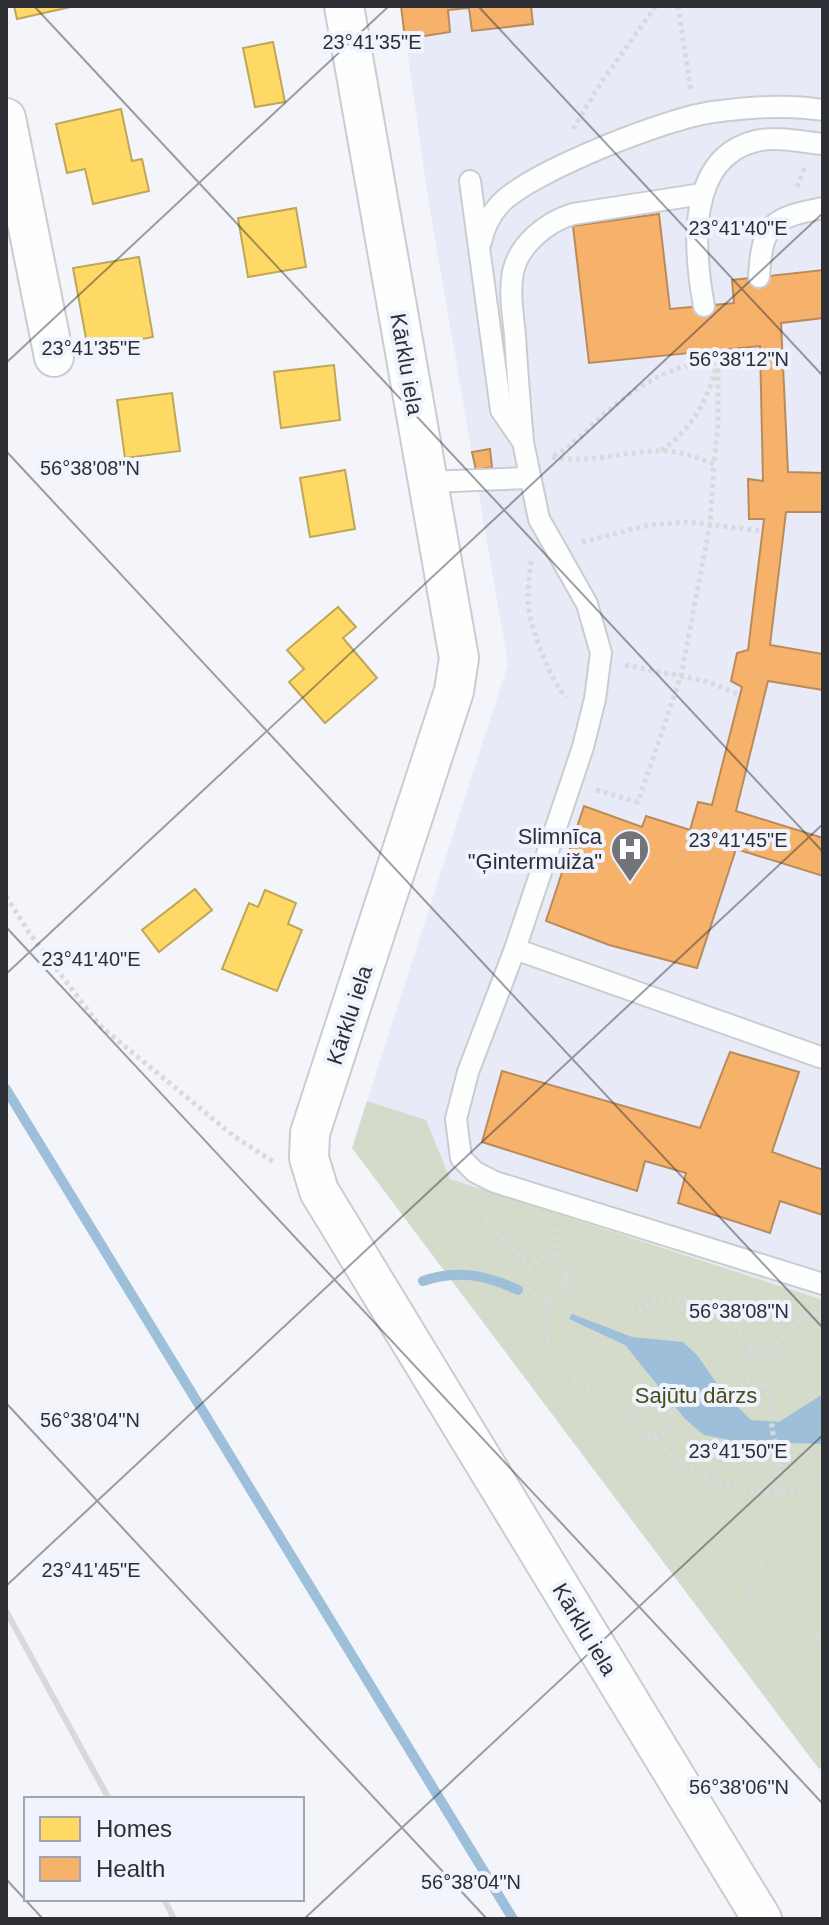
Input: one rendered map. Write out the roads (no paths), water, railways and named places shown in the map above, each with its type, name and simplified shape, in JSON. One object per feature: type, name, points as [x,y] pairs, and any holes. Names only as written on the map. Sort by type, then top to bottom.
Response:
[{"type":"street","name":"Kārklu iela","points":[[344,6],[459,658],[454,691],[310,1133],[309,1158],[319,1191],[762,1919]]},
{"type":"street","points":[[6,118],[54,357]]},
{"type":"lane","points":[[479,249],[484,230],[501,203],[545,174],[645,133],[710,112],[794,105],[823,110]]},
{"type":"lane","points":[[704,306],[697,264],[697,228],[702,194],[720,162],[737,148],[757,141],[789,140],[823,144]]},
{"type":"lane","points":[[470,181],[501,410],[523,442]]},
{"type":"lane","points":[[702,194],[592,210],[559,218],[539,231],[524,249],[513,271],[512,299],[523,442],[529,478],[539,519],[587,604],[601,653],[589,725],[571,783],[515,949],[468,1072],[456,1119],[461,1158],[475,1172],[495,1182],[823,1284]]},
{"type":"lane","points":[[759,277],[760,247],[766,233],[787,215],[823,208]]},
{"type":"lane","points":[[428,482],[529,478]]},
{"type":"lane","points":[[515,949],[823,1058]]},
{"type":"water","points":[[572,1314],[632,1337],[683,1342],[697,1355],[722,1391],[751,1420],[779,1422],[823,1394],[823,1444],[735,1441],[704,1435],[685,1419],[625,1345],[569,1319]]},
{"type":"waterway","points":[[6,1089],[513,1919]]},
{"type":"waterway","points":[[423,1281],[448,1275],[471,1275],[518,1290]]},
{"type":"railway","points":[[6,1611],[108,1797]]},
{"type":"railway","points":[[165,1901],[174,1919]]},
{"type":"place","name":"Slimnīca \"Ģintermuiža\"","points":[[630,883]]},
{"type":"park label","name":"Sajūtu dārzs","points":[[696,1395]]}]
